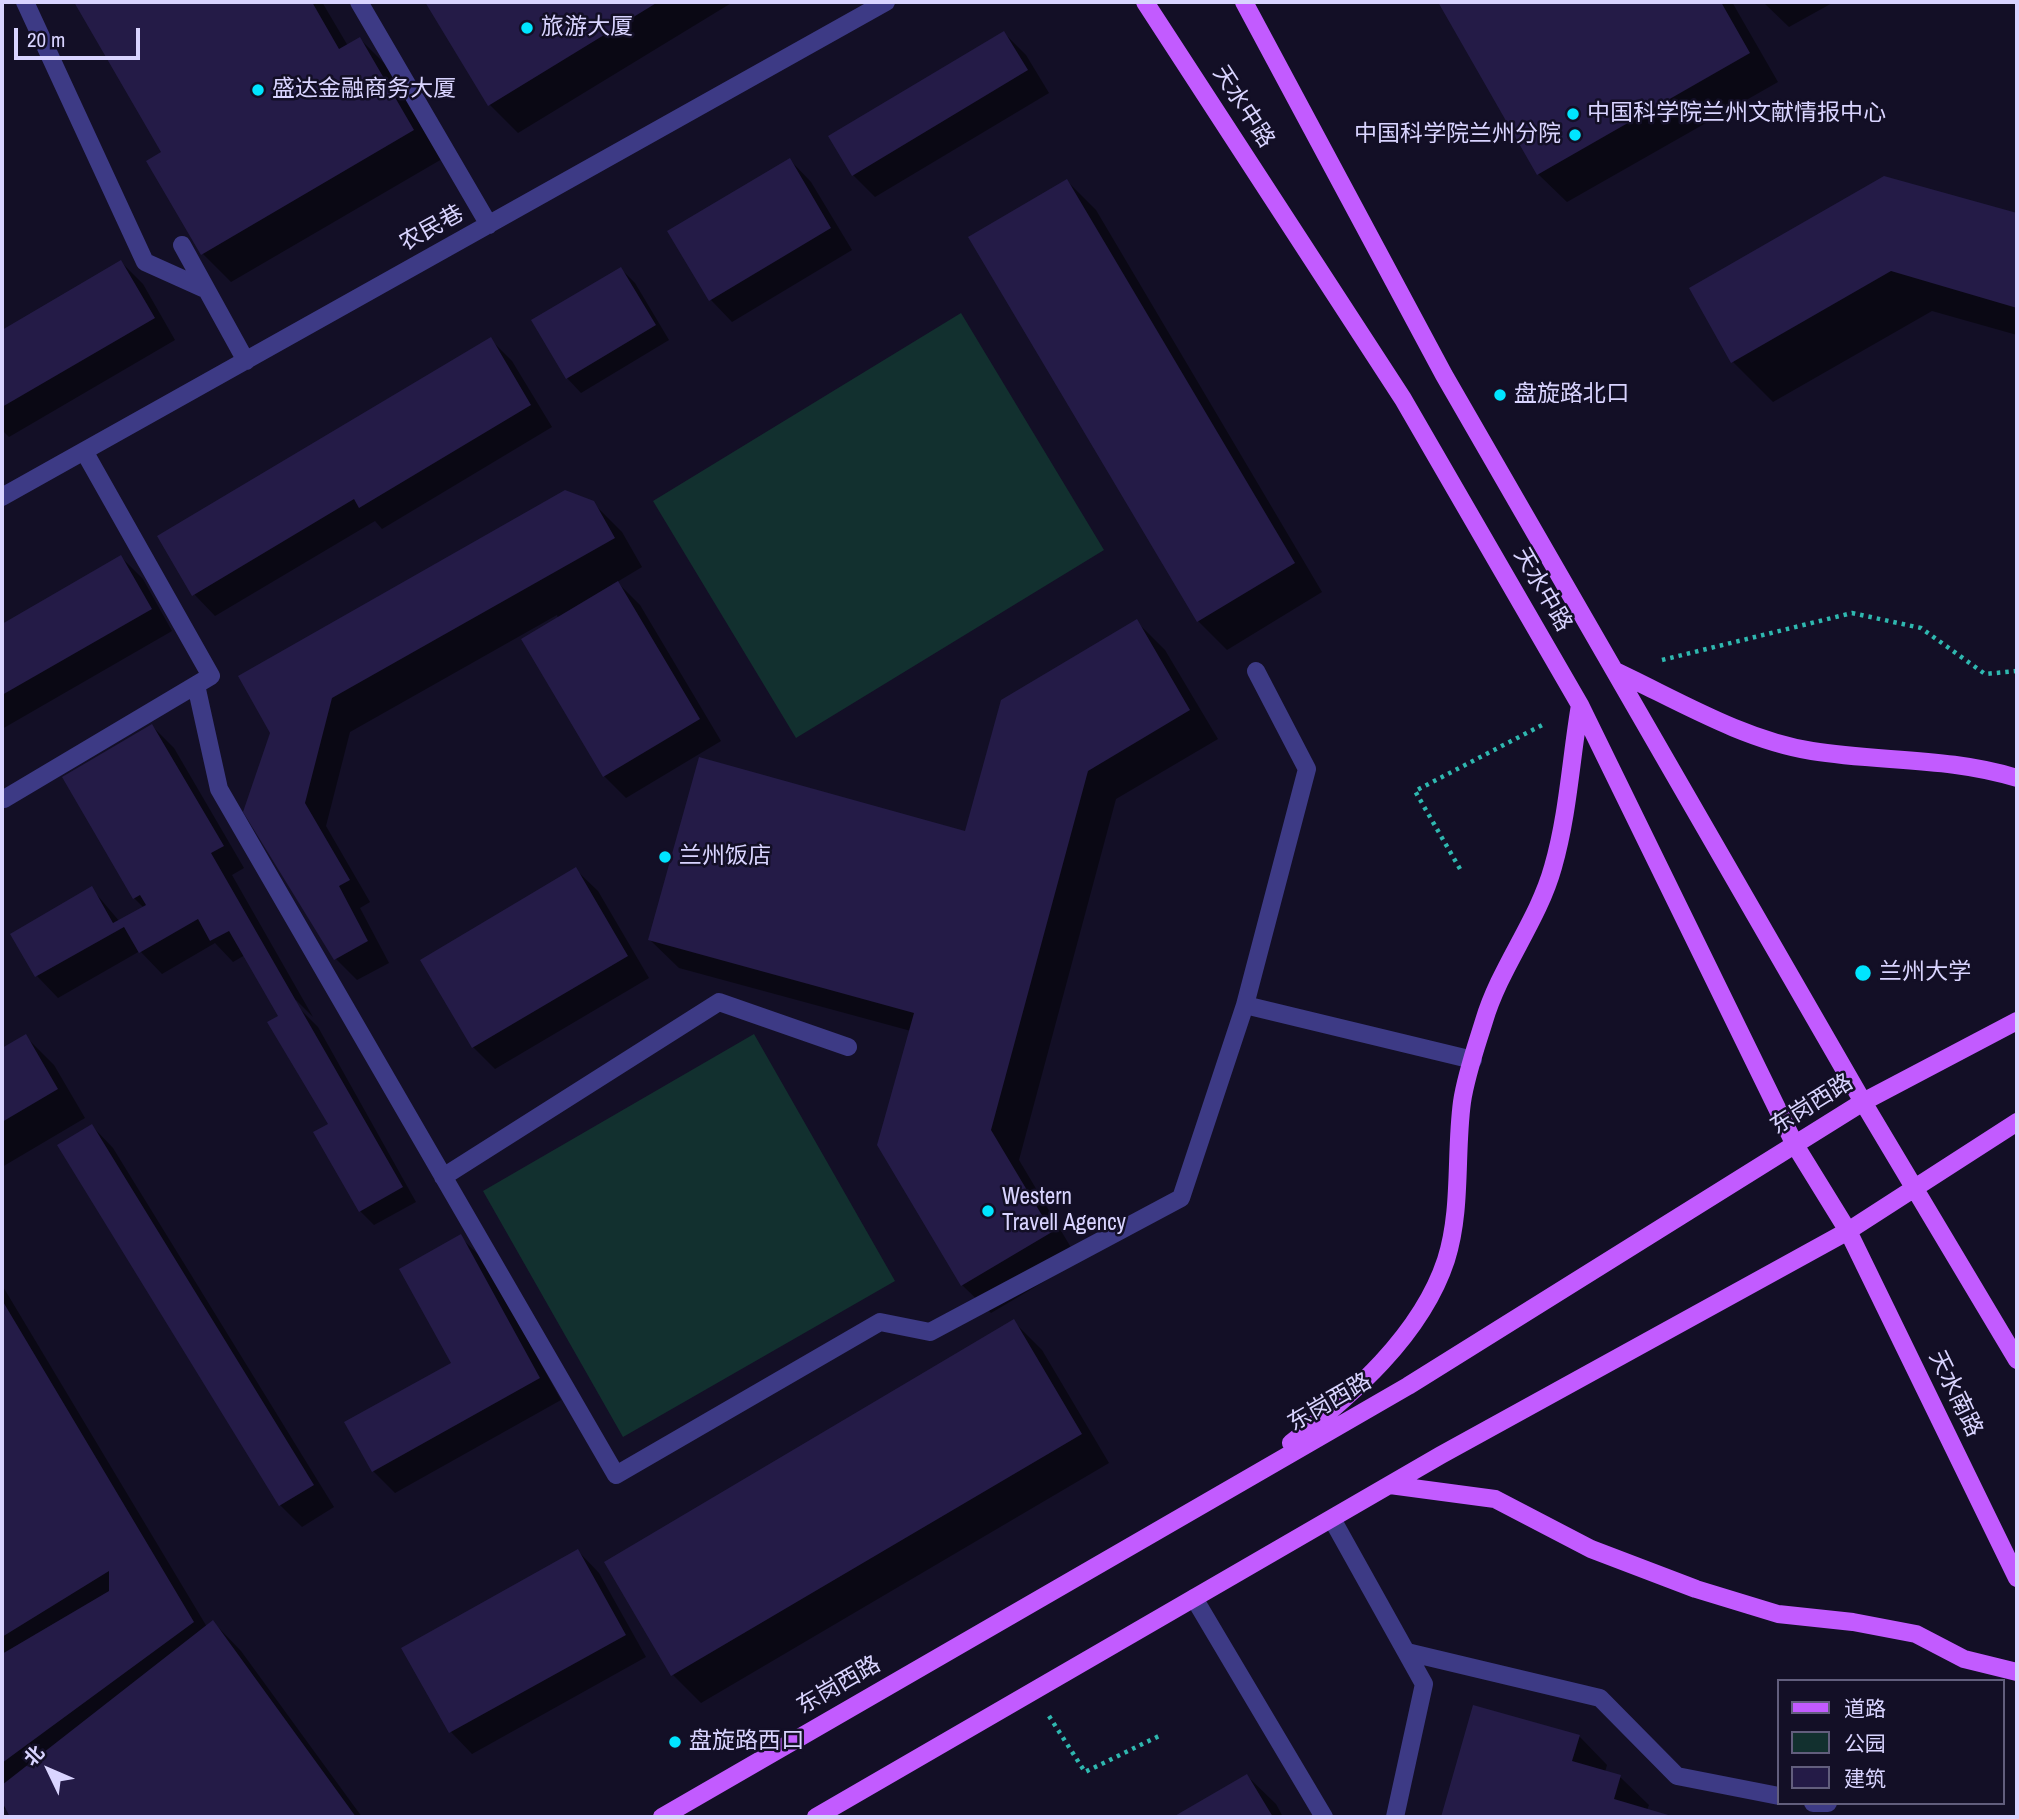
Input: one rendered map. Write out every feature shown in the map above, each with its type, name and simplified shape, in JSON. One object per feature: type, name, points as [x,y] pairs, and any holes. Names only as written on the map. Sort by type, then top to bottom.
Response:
[{"type":"main road","name":"天水中路","points":[[1145,2],[1404,399],[1580,705],[1795,1145],[1848,1231]]},
{"type":"main road","name":"天水中路","points":[[1244,2],[1444,375],[1863,1102],[1917,1188]]},
{"type":"main road","points":[[1615,671],[1774,743],[1813,751],[1963,765],[2017,778]]},
{"type":"main road","points":[[1211,1500],[1271,1460],[1358,1387],[1429,1298],[1446,1259],[1454,1223],[1462,1101],[1492,999],[1541,900],[1553,866],[1580,705]]},
{"type":"main road","name":"东岗西路","points":[[662,1817],[1408,1386],[1863,1102],[2017,1021]]},
{"type":"main road","points":[[816,1817],[1390,1485],[1848,1231],[2017,1122]]},
{"type":"main road","points":[[1917,1188],[2017,1360]]},
{"type":"main road","name":"天水南路","points":[[1848,1231],[2017,1578]]},
{"type":"main road","points":[[1390,1485],[1495,1499],[1591,1549],[1696,1589],[1778,1614],[1853,1622],[1916,1634],[1964,1658],[2017,1672]]},
{"type":"street","points":[[25,2],[145,262],[205,289]]},
{"type":"street","points":[[359,2],[489,225]]},
{"type":"street","name":"农民巷","points":[[2,498],[886,2]]},
{"type":"street","points":[[182,246],[246,361]]},
{"type":"street","points":[[4,799],[211,676],[84,451]]},
{"type":"street","points":[[196,685],[219,789],[616,1475],[880,1322],[930,1332],[1181,1198],[1245,1005],[1307,769],[1256,671]]},
{"type":"street","points":[[443,1177],[719,1002],[848,1047]]},
{"type":"street","points":[[1245,1005],[1473,1060]]},
{"type":"street","points":[[1332,1519],[1424,1684],[1395,1817]]},
{"type":"street","points":[[1194,1598],[1324,1817]]},
{"type":"street","points":[[1407,1652],[1600,1698],[1677,1776],[1778,1796]]},
{"type":"path","points":[[1615,671],[1852,613],[1921,628],[1985,674],[2017,671]]},
{"type":"path","points":[[1460,869],[1415,792],[1580,705]]},
{"type":"path","points":[[1033,1691],[1085,1772],[1159,1736]]},
{"type":"green space","points":[[961,313],[1104,550],[796,738],[653,501]]},
{"type":"green space","points":[[754,1034],[895,1281],[623,1437],[483,1191]]},
{"type":"building","name":"盛达金融商务大厦","points":[[74,2],[312,2],[339,49],[360,37],[414,130],[201,255],[146,161],[161,152]]},
{"type":"building","name":"旅游大厦","points":[[425,2],[658,2],[488,106]]},
{"type":"building","name":"中国科学院兰州文献情报中心","points":[[1438,2],[1721,2],[1750,53],[1537,175]]},
{"type":"building","points":[[1004,31],[1028,70],[852,176],[828,136]]},
{"type":"building","points":[[790,158],[831,228],[709,301],[667,231]]},
{"type":"building","points":[[1884,176],[2017,213],[2017,308],[1891,271],[1731,363],[1689,288]]},
{"type":"building","points":[[1067,179],[1295,563],[1197,622],[968,237]]},
{"type":"building","points":[[121,260],[155,318],[2,407],[2,330]]},
{"type":"building","points":[[621,267],[656,325],[566,379],[531,320]]},
{"type":"building","points":[[491,337],[531,405],[359,508],[354,499],[192,596],[157,536]]},
{"type":"building","points":[[565,490],[594,501],[615,538],[332,698],[305,803],[350,880],[339,886],[368,941],[334,960],[243,812],[270,733],[238,676]]},
{"type":"building","points":[[121,555],[152,609],[2,695],[2,624]]},
{"type":"building","points":[[618,581],[700,719],[603,777],[521,639]]},
{"type":"building","name":"兰州饭店","points":[[1137,619],[1190,710],[1088,771],[991,1130],[1052,1232],[961,1286],[877,1145],[914,1013],[648,940],[699,757],[965,831],[1001,700]]},
{"type":"building","points":[[152,724],[224,846],[211,853],[403,1187],[359,1212],[313,1132],[328,1124],[267,1022],[278,1016],[229,931],[210,941],[198,919],[139,953],[124,927],[35,977],[10,934],[92,886],[113,923],[146,905],[140,895],[133,899],[62,777]]},
{"type":"building","points":[[576,867],[628,956],[472,1048],[420,960]]},
{"type":"building","points":[[26,1034],[58,1089],[2,1122],[2,1048]]},
{"type":"building","points":[[92,1124],[314,1485],[279,1506],[57,1145]]},
{"type":"building","points":[[461,1234],[540,1378],[372,1472],[344,1422],[451,1363],[399,1269]]},
{"type":"building","points":[[2,1300],[194,1622],[2,1763],[2,1654],[109,1591],[109,1571],[2,1637]]},
{"type":"building","points":[[1014,1319],[1082,1434],[671,1676],[604,1562]]},
{"type":"building","points":[[578,1549],[626,1635],[449,1733],[401,1648]]},
{"type":"building","points":[[213,1620],[356,1817],[10,1817],[2,1802],[2,1785]]},
{"type":"building","points":[[1473,1705],[1580,1735],[1572,1761],[1621,1775],[1614,1799],[1675,1817],[1441,1817]]},
{"type":"building","points":[[1247,1774],[1273,1817],[1173,1817]]},
{"type":"place","name":"旅游大厦","points":[[527,28]]},
{"type":"place","name":"盛达金融商务大厦","points":[[258,90]]},
{"type":"place","name":"中国科学院兰州文献情报中心","points":[[1573,114]]},
{"type":"place","name":"中国科学院兰州分院","points":[[1575,135]]},
{"type":"place","name":"盘旋路北口","points":[[1500,395]]},
{"type":"place","name":"兰州饭店","points":[[665,857]]},
{"type":"place","name":"兰州大学","points":[[1863,973]]},
{"type":"place","name":"Western Travell Agency","points":[[988,1211]]},
{"type":"place","name":"盘旋路西口","points":[[675,1742]]}]
